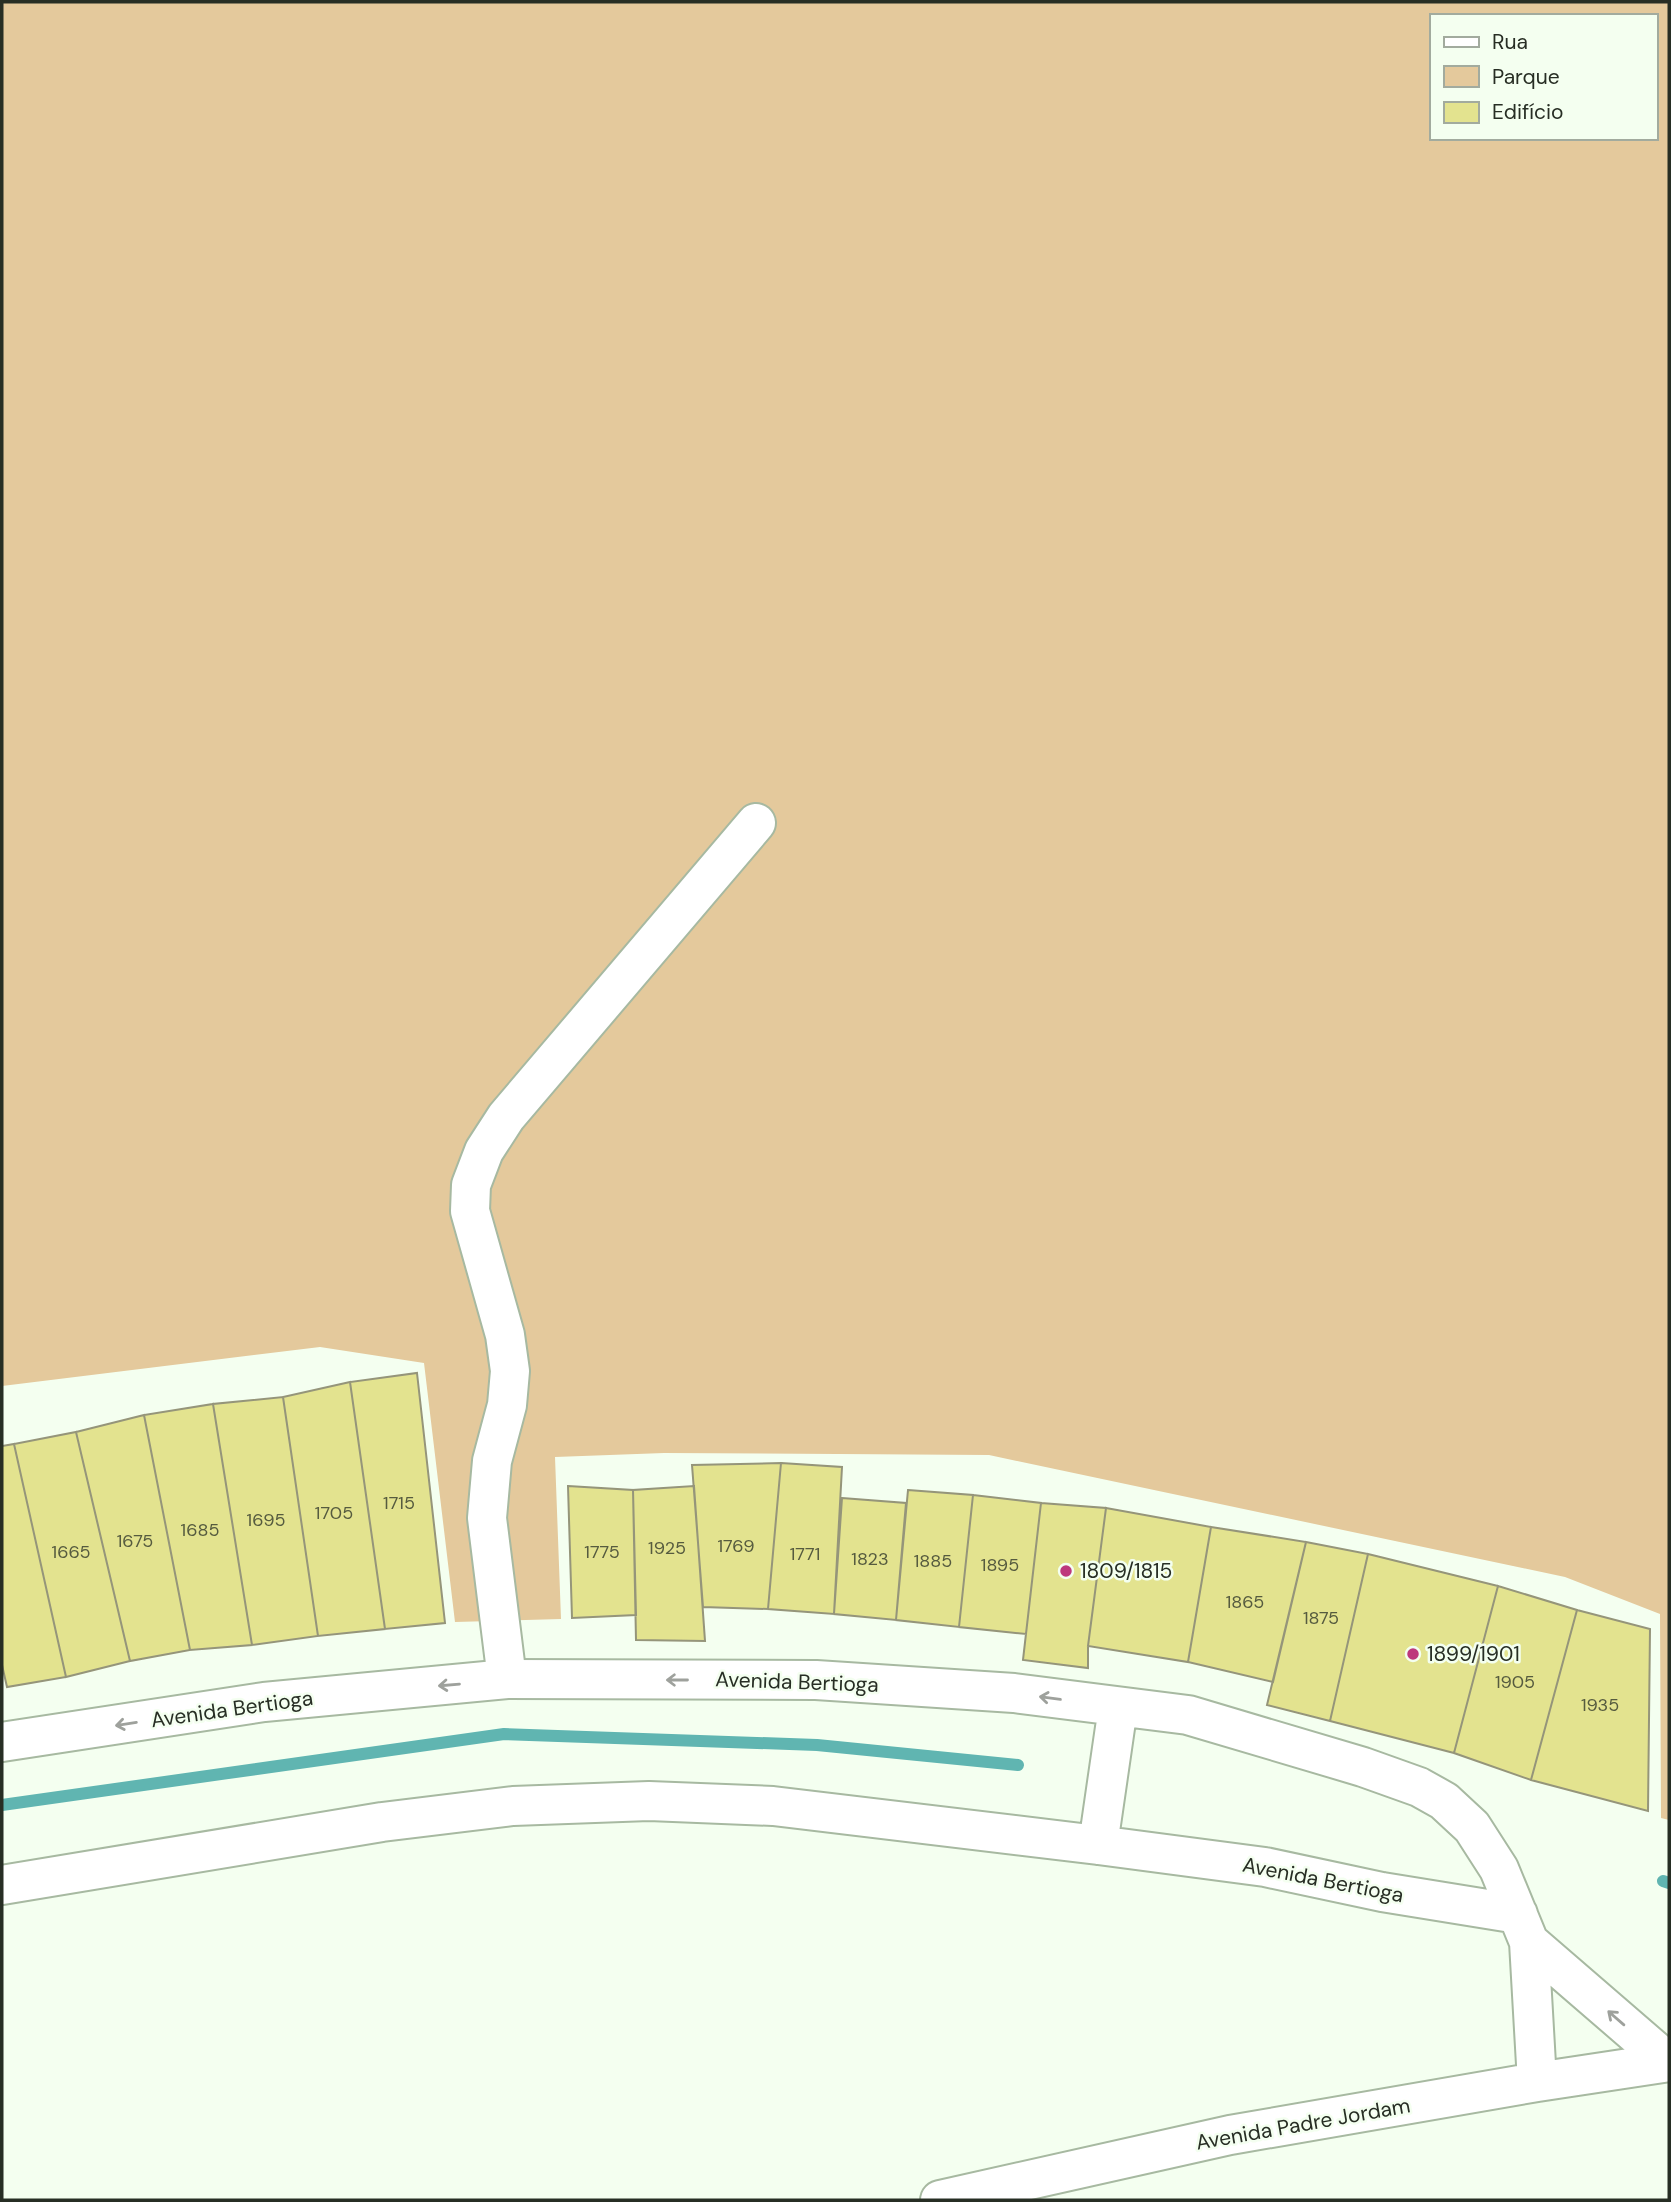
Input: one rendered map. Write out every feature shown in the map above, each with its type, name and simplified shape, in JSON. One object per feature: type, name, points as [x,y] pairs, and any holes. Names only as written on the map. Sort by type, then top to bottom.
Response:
[{"type":"street","points":[[507,1679],[487,1518],[492,1461],[507,1405],[510,1371],[505,1335],[470,1211],[471,1185],[484,1151],[506,1117],[756,823]]},
{"type":"street","name":"Avenida Bertioga","points":[[2,1742],[264,1702],[507,1679],[816,1680],[1014,1693],[1188,1716],[1363,1767],[1419,1787],[1444,1801],[1472,1827],[1499,1869],[1523,1928],[1537,2082]]},
{"type":"street","points":[[1098,1845],[1118,1707]]},
{"type":"street","name":"Avenida Bertioga","points":[[2,1885],[382,1822],[513,1806],[649,1801],[773,1806],[1265,1867],[1382,1892],[1523,1928]]},
{"type":"street","points":[[1523,1928],[1669,2062]]},
{"type":"street","name":"Avenida Padre Jordam","points":[[940,2200],[1230,2135],[1669,2062]]},
{"type":"green space","points":[[2,2],[1669,2],[1669,1820],[1661,1818],[1660,1614],[1565,1577],[989,1455],[664,1453],[555,1457],[561,1619],[455,1622],[424,1363],[320,1347],[2,1386]]},
{"type":"building","points":[[417,1373],[445,1623],[385,1629],[350,1382]]},
{"type":"building","points":[[350,1382],[385,1629],[318,1636],[283,1397]]},
{"type":"building","points":[[283,1397],[318,1636],[252,1645],[213,1404]]},
{"type":"building","points":[[213,1404],[252,1645],[190,1650],[144,1415]]},
{"type":"building","points":[[144,1415],[190,1650],[130,1661],[76,1432]]},
{"type":"building","points":[[76,1432],[130,1661],[66,1677],[14,1444]]},
{"type":"building","points":[[14,1444],[66,1677],[7,1687],[2,1665],[2,1446]]},
{"type":"building","points":[[781,1463],[842,1467],[834,1614],[768,1609]]},
{"type":"building","points":[[781,1463],[768,1609],[703,1607],[692,1465]]},
{"type":"building","points":[[568,1486],[633,1490],[636,1615],[572,1618]]},
{"type":"building","points":[[694,1486],[705,1641],[636,1640],[633,1490]]},
{"type":"building","points":[[908,1490],[973,1495],[959,1627],[896,1620]]},
{"type":"building","points":[[973,1495],[1041,1503],[1026,1634],[959,1627]]},
{"type":"building","points":[[842,1498],[906,1503],[896,1620],[834,1614]]},
{"type":"building","name":"1809/1815","points":[[1041,1503],[1106,1508],[1088,1646],[1088,1668],[1023,1660]]},
{"type":"building","points":[[1106,1508],[1211,1527],[1188,1662],[1088,1646]]},
{"type":"building","points":[[1211,1527],[1306,1542],[1273,1682],[1188,1662]]},
{"type":"building","points":[[1306,1542],[1368,1554],[1330,1721],[1267,1705]]},
{"type":"building","name":"1899/1901","points":[[1368,1554],[1498,1586],[1454,1753],[1330,1721]]},
{"type":"building","points":[[1498,1586],[1577,1610],[1531,1780],[1454,1753]]},
{"type":"building","points":[[1577,1610],[1650,1629],[1648,1811],[1531,1780]]},
{"type":"waterway","points":[[2,1805],[504,1734],[817,1745],[1018,1765]]},
{"type":"waterway","points":[[1663,1881],[1669,1883]]},
{"type":"place","name":"1809/1815","points":[[1066,1571]]},
{"type":"place","name":"1899/1901","points":[[1413,1654]]}]
